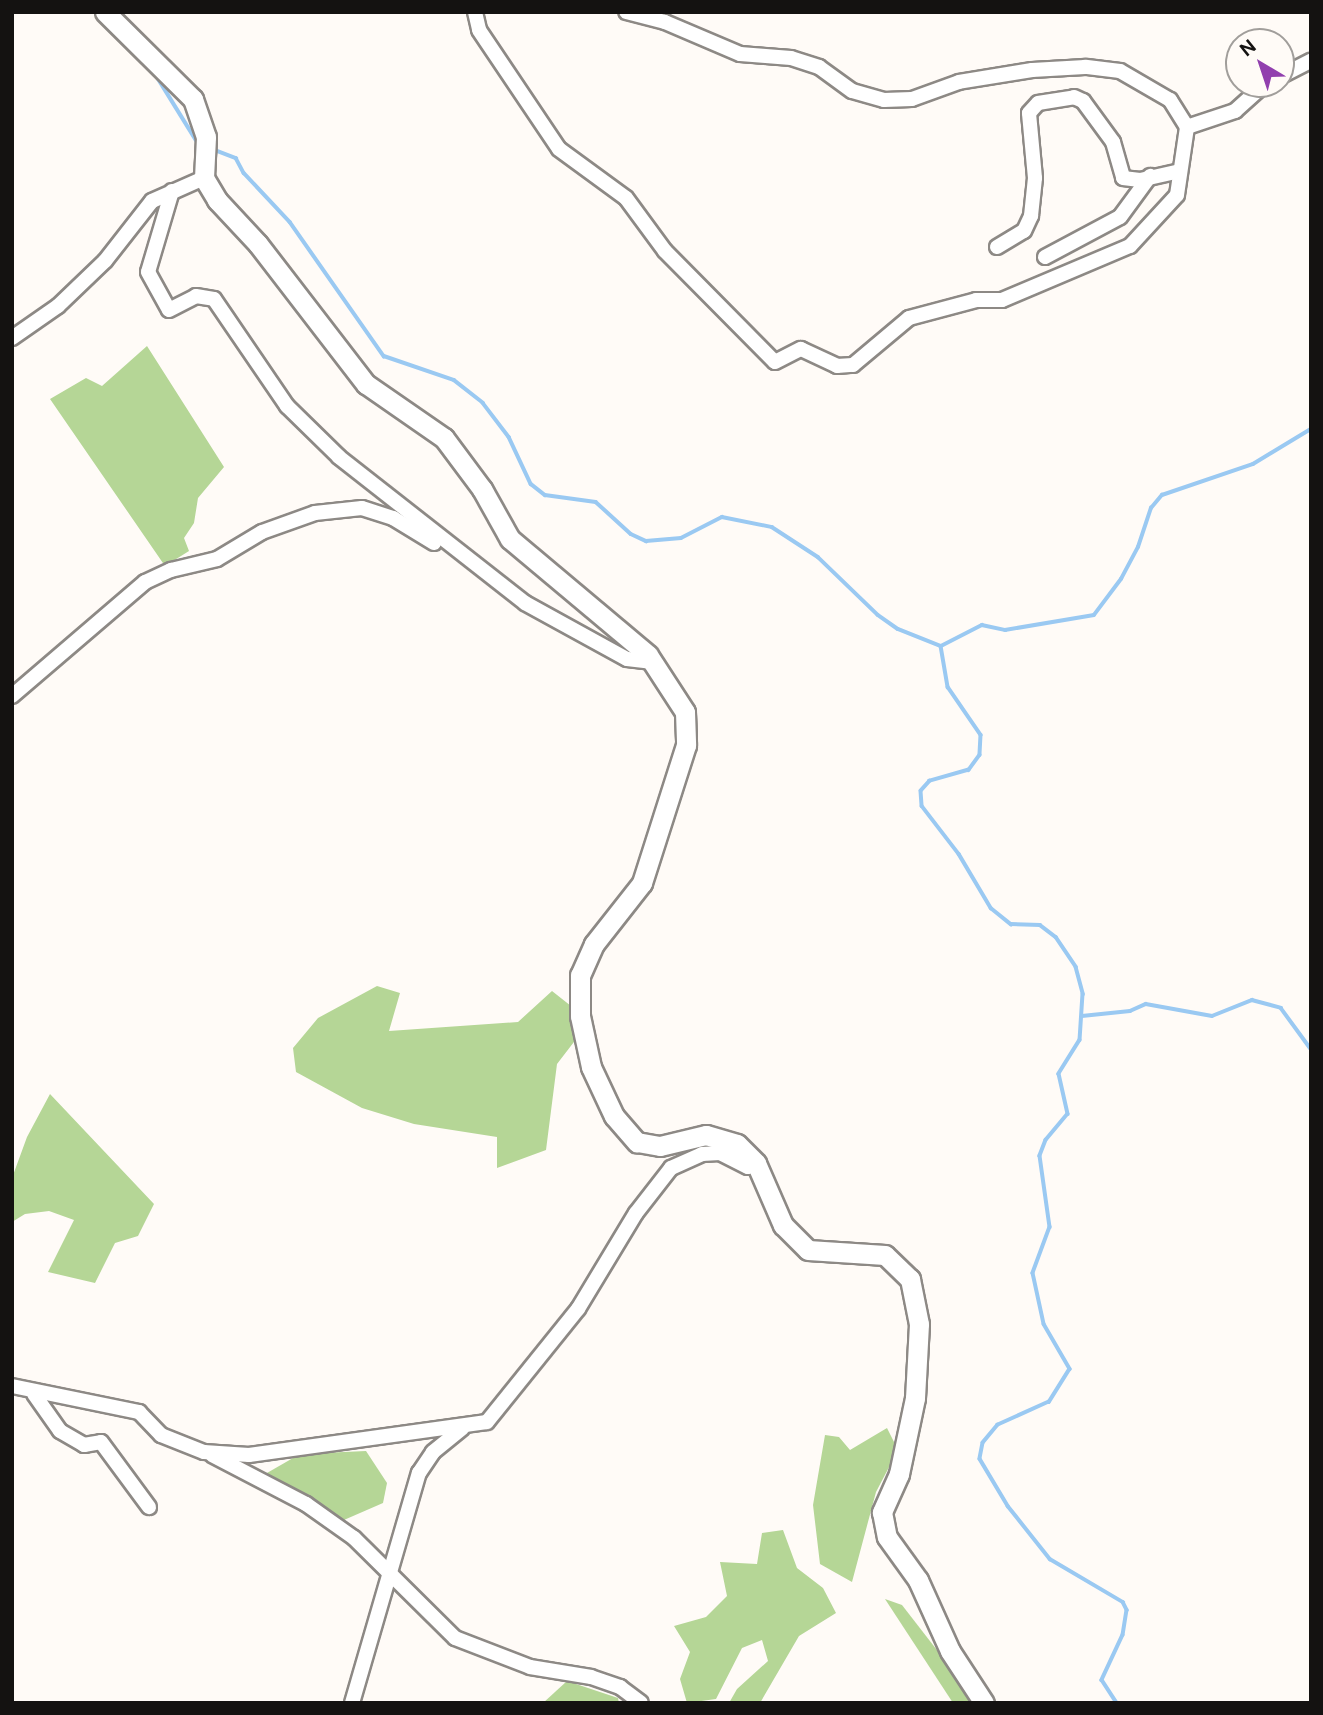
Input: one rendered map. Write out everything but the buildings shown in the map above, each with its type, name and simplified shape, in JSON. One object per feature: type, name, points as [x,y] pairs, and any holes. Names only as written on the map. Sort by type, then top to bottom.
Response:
[{"type":"street","points":[[105,12],[193,99],[206,137],[205,173],[366,384],[444,438],[482,489],[510,539],[653,662],[685,712],[686,745],[642,883],[594,944],[580,975],[580,1016],[591,1067],[614,1116],[637,1142],[660,1146],[706,1135],[737,1144],[756,1163],[783,1225],[808,1250],[885,1255],[910,1279],[919,1324],[915,1398],[899,1474],[881,1512],[887,1538],[918,1580],[950,1651],[984,1703]]},
{"type":"street","points":[[475,12],[479,30],[559,149],[626,198],[665,251],[775,362],[801,349],[837,366],[853,365],[909,318],[976,300],[1002,300],[1130,246],[1177,195],[1187,127],[1171,100],[1120,71],[1085,67],[1032,70],[959,82],[912,99],[884,100],[852,91],[819,67],[791,58],[740,54],[665,22],[626,12]]},
{"type":"street","points":[[1295,69],[1311,61]]},
{"type":"street","points":[[997,247],[1024,231],[1031,216],[1035,178],[1029,113],[1038,103],[1074,97],[1083,101],[1113,142],[1123,178],[1131,181],[1180,171]]},
{"type":"street","points":[[1187,127],[1235,111],[1249,98]]},
{"type":"street","points":[[12,338],[58,306],[105,261],[152,201],[205,173]]},
{"type":"street","points":[[1045,257],[1120,217],[1150,176]]},
{"type":"street","points":[[172,191],[148,272],[169,310],[196,296],[214,299],[287,406],[339,457],[446,545],[525,603],[626,659],[653,662]]},
{"type":"street","points":[[12,696],[145,582],[171,570],[216,559],[262,532],[315,513],[362,508],[393,518],[430,543],[446,545]]},
{"type":"street","points":[[204,1452],[249,1455],[487,1422],[510,1400],[578,1309],[636,1213],[671,1168],[702,1154],[720,1153],[748,1167],[756,1163]]},
{"type":"street","points":[[12,1386],[34,1394],[139,1412],[161,1435],[204,1452],[306,1504],[354,1538],[390,1577],[455,1638],[530,1667],[590,1676],[620,1687],[641,1703]]},
{"type":"street","points":[[34,1394],[60,1432],[84,1446],[101,1442],[149,1507]]},
{"type":"street","points":[[352,1703],[419,1473],[433,1452],[464,1427]]},
{"type":"green space","points":[[147,346],[224,467],[198,498],[194,523],[184,538],[189,551],[165,566],[50,399],[86,378],[102,386]]},
{"type":"green space","points":[[377,986],[400,993],[389,1031],[518,1022],[552,991],[571,1006],[577,1038],[557,1064],[546,1150],[497,1168],[497,1137],[414,1124],[362,1108],[296,1072],[293,1048],[318,1018]]},
{"type":"green space","points":[[50,1094],[154,1204],[138,1236],[115,1243],[95,1283],[48,1272],[74,1220],[49,1211],[25,1214],[12,1222],[12,1178],[27,1137]]},
{"type":"green space","points":[[887,1428],[898,1450],[876,1492],[852,1582],[820,1564],[813,1505],[825,1435],[839,1437],[850,1450]]},
{"type":"green space","points":[[366,1451],[387,1483],[383,1503],[337,1523],[260,1477],[300,1454]]},
{"type":"green space","points":[[783,1530],[797,1568],[823,1588],[836,1613],[799,1636],[760,1703],[729,1703],[737,1689],[768,1661],[762,1640],[742,1648],[716,1699],[687,1703],[680,1679],[690,1652],[674,1626],[706,1617],[727,1596],[720,1562],[757,1564],[762,1533]]},
{"type":"green space","points":[[885,1599],[902,1605],[978,1703],[953,1703]]},
{"type":"green space","points":[[567,1681],[618,1698],[619,1703],[543,1703]]},
{"type":"waterway","points":[[156,75],[198,143]]},
{"type":"waterway","points":[[212,149],[236,158],[244,173],[290,222],[384,356],[454,380],[483,403],[509,437],[531,484],[545,495],[596,502],[631,534],[646,541],[681,538],[722,517],[772,527],[818,557],[878,615],[898,629],[941,646],[982,625],[1005,630],[1094,615],[1121,579],[1138,547],[1151,508],[1162,495],[1253,464],[1311,429]]},
{"type":"waterway","points":[[941,646],[948,687],[981,735],[980,755],[969,770],[930,781],[921,791],[922,806],[959,854],[991,908],[1011,924],[1040,925],[1056,937],[1076,967],[1083,994],[1080,1040],[1059,1074],[1068,1114],[1046,1140],[1040,1156],[1050,1227],[1033,1273],[1044,1324],[1070,1369],[1049,1402],[998,1425],[983,1443],[980,1459],[1008,1506],[1050,1559],[1123,1602],[1127,1610],[1123,1635],[1102,1680],[1117,1703]]},
{"type":"waterway","points":[[1082,1016],[1130,1011],[1146,1004],[1212,1016],[1252,1000],[1281,1008],[1311,1049]]}]
